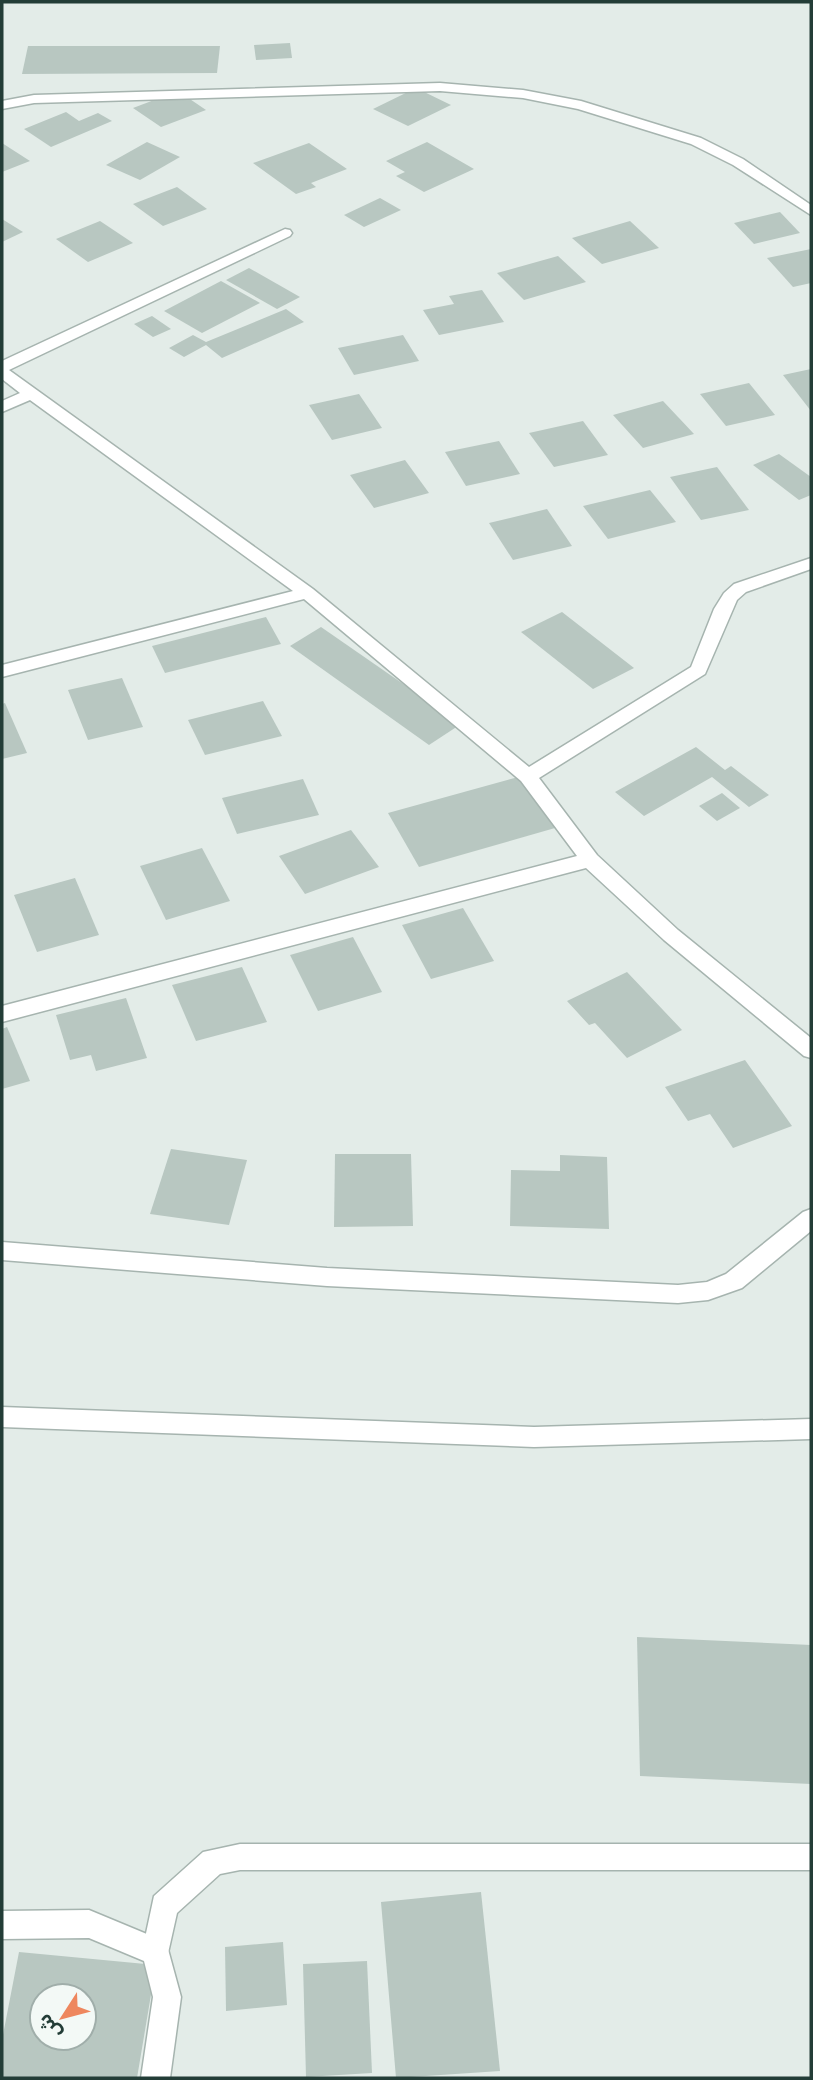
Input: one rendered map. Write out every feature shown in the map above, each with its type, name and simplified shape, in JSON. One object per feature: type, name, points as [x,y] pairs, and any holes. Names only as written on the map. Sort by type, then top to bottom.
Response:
[{"type":"street","points":[[2,105],[34,99],[426,87],[523,94],[581,105],[696,141],[738,162],[811,211]]},
{"type":"street","points":[[285,233],[2,370],[30,394],[307,593],[528,776],[590,860],[671,935],[811,1050]]},
{"type":"street","points":[[2,407],[30,394]]},
{"type":"street","points":[[528,776],[699,670],[723,609],[730,597],[740,588],[811,562]]},
{"type":"street","points":[[2,671],[307,593]]},
{"type":"street","points":[[2,1014],[590,860]]},
{"type":"street","points":[[2,1251],[327,1277],[678,1294],[708,1292],[734,1281],[811,1218]]},
{"type":"street","points":[[2,1417],[534,1437],[811,1429]]},
{"type":"street","points":[[156,2078],[167,1997],[156,1952],[164,1906],[213,1862],[240,1857],[811,1857]]},
{"type":"street","points":[[2,1925],[89,1924],[156,1952]]},
{"type":"building","points":[[290,43],[292,58],[256,60],[254,45]]},
{"type":"building","points":[[28,46],[220,46],[217,73],[22,74]]},
{"type":"building","points":[[416,88],[451,105],[408,126],[373,109]]},
{"type":"building","points":[[178,91],[206,110],[161,127],[133,108]]},
{"type":"building","points":[[66,112],[79,121],[98,113],[112,121],[51,147],[24,129]]},
{"type":"building","points":[[147,142],[180,157],[140,180],[106,165]]},
{"type":"building","points":[[427,142],[474,169],[424,192],[396,176],[405,172],[386,161]]},
{"type":"building","points":[[2,143],[30,161],[2,172]]},
{"type":"building","points":[[309,143],[347,169],[311,183],[316,187],[296,194],[253,163]]},
{"type":"building","points":[[177,187],[207,209],[163,226],[133,204]]},
{"type":"building","points":[[380,198],[401,210],[364,227],[344,215]]},
{"type":"building","points":[[780,212],[800,233],[754,244],[734,223]]},
{"type":"building","points":[[2,219],[23,232],[2,242]]},
{"type":"building","points":[[100,221],[133,243],[88,262],[56,239]]},
{"type":"building","points":[[630,221],[659,248],[602,264],[572,238]]},
{"type":"building","points":[[811,249],[811,283],[793,287],[767,258]]},
{"type":"building","points":[[558,256],[586,282],[524,300],[497,273]]},
{"type":"building","points":[[249,268],[300,297],[277,309],[226,280]]},
{"type":"building","points":[[221,281],[260,303],[202,333],[164,311]]},
{"type":"building","points":[[482,290],[504,322],[439,335],[423,310],[454,304],[449,296]]},
{"type":"building","points":[[286,309],[304,322],[222,358],[206,345],[184,357],[169,348],[193,335],[206,342]]},
{"type":"building","points":[[152,316],[171,329],[153,337],[134,324]]},
{"type":"building","points":[[403,335],[419,361],[354,375],[338,348]]},
{"type":"building","points":[[811,369],[811,411],[783,375]]},
{"type":"building","points":[[749,383],[775,415],[726,426],[700,394]]},
{"type":"building","points":[[359,394],[382,428],[332,440],[309,405]]},
{"type":"building","points":[[663,401],[694,434],[643,448],[613,415]]},
{"type":"building","points":[[583,421],[608,455],[554,467],[529,433]]},
{"type":"building","points":[[499,441],[520,474],[466,486],[445,452]]},
{"type":"building","points":[[779,454],[811,477],[811,495],[799,500],[753,465]]},
{"type":"building","points":[[405,460],[429,493],[374,508],[350,475]]},
{"type":"building","points":[[717,467],[749,510],[701,520],[670,477]]},
{"type":"building","points":[[650,490],[676,522],[608,539],[583,506]]},
{"type":"building","points":[[547,509],[572,546],[513,560],[489,523]]},
{"type":"building","points":[[562,612],[634,668],[593,689],[521,632]]},
{"type":"building","points":[[266,617],[281,644],[165,673],[152,646]]},
{"type":"building","points":[[321,627],[461,724],[429,745],[290,646]]},
{"type":"building","points":[[122,678],[143,727],[88,740],[68,690]]},
{"type":"building","points":[[263,701],[282,736],[205,755],[188,720]]},
{"type":"building","points":[[5,703],[27,753],[2,759],[2,704]]},
{"type":"building","points":[[696,747],[725,770],[731,766],[769,795],[749,807],[712,777],[644,816],[615,792]]},
{"type":"building","points":[[522,776],[555,828],[419,867],[388,813]]},
{"type":"building","points":[[303,779],[319,815],[237,834],[222,798]]},
{"type":"building","points":[[722,793],[740,808],[717,821],[699,806]]},
{"type":"building","points":[[351,830],[379,867],[305,894],[279,856]]},
{"type":"building","points":[[202,848],[230,901],[166,920],[140,866]]},
{"type":"building","points":[[75,878],[99,935],[37,952],[14,895]]},
{"type":"building","points":[[463,908],[494,961],[431,979],[402,925]]},
{"type":"building","points":[[353,937],[382,992],[318,1011],[290,955]]},
{"type":"building","points":[[242,967],[267,1022],[196,1041],[172,985]]},
{"type":"building","points":[[627,972],[682,1030],[627,1058],[595,1023],[589,1025],[567,1001]]},
{"type":"building","points":[[126,998],[147,1058],[96,1071],[91,1055],[70,1060],[56,1015]]},
{"type":"building","points":[[7,1027],[30,1081],[2,1089],[2,1029]]},
{"type":"building","points":[[745,1060],[792,1126],[733,1148],[710,1114],[688,1121],[665,1087]]},
{"type":"building","points":[[171,1149],[247,1160],[229,1225],[150,1214]]},
{"type":"building","points":[[335,1154],[411,1154],[413,1226],[334,1227]]},
{"type":"building","points":[[560,1155],[607,1157],[609,1229],[510,1226],[511,1170],[560,1171]]},
{"type":"building","points":[[637,1637],[811,1645],[811,1784],[640,1776]]},
{"type":"building","points":[[481,1892],[500,2071],[396,2078],[381,1902]]},
{"type":"building","points":[[283,1942],[287,2005],[226,2011],[225,1947]]},
{"type":"building","points":[[19,1952],[156,1965],[137,2078],[2,2078],[2,2040]]},
{"type":"building","points":[[367,1961],[372,2073],[306,2077],[303,1964]]}]
